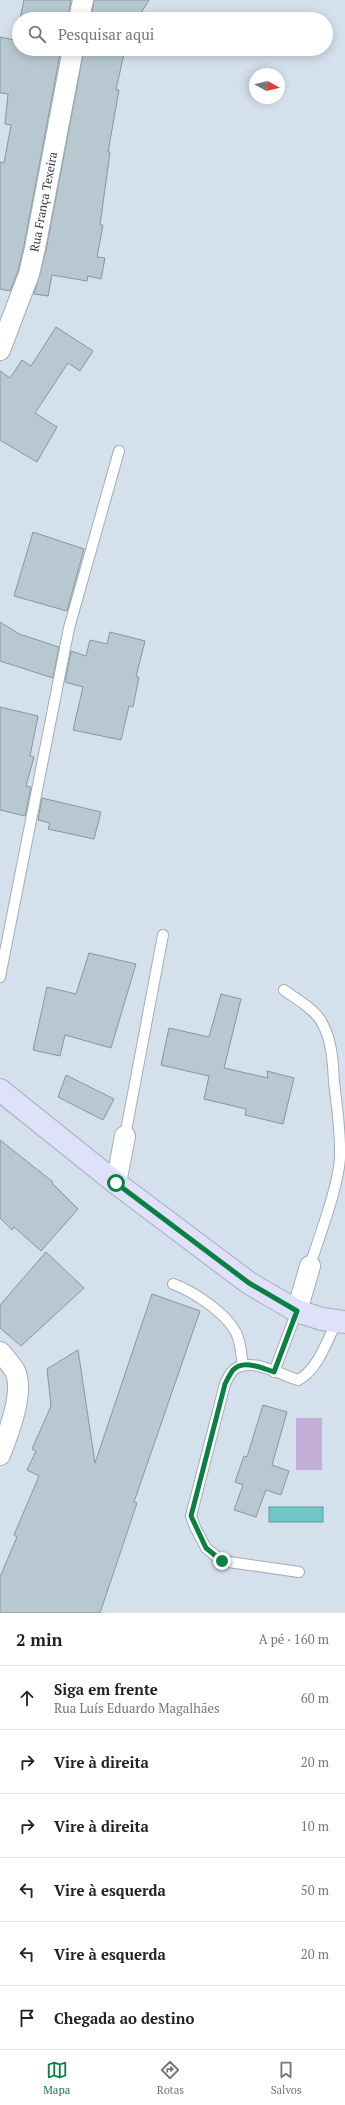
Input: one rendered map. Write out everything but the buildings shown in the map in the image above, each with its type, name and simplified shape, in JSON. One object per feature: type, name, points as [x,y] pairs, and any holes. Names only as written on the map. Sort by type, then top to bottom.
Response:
[{"type":"main road","points":[[0,1090],[116,1183],[249,1283],[297,1311],[341,1321]]},
{"type":"street","points":[[80,12],[83,0]]},
{"type":"street","name":"Rua França Texeira","points":[[0,350],[29,274],[72,56]]},
{"type":"street","points":[[116,1183],[125,1136]]},
{"type":"street","points":[[297,1311],[310,1266]]},
{"type":"street","points":[[0,1352],[16,1372],[18,1392],[13,1422],[0,1455]]},
{"type":"lane","points":[[0,976],[69,628],[119,451]]},
{"type":"lane","points":[[125,1136],[163,935]]},
{"type":"lane","points":[[284,990],[315,1013],[321,1020],[328,1035],[332,1054],[340,1160],[335,1183],[310,1266]]},
{"type":"lane","points":[[173,1284],[188,1289],[212,1307],[230,1324],[237,1334],[243,1365]]},
{"type":"lane","points":[[274,1372],[297,1311]]},
{"type":"lane","points":[[299,1572],[222,1561],[206,1548],[191,1516],[225,1384],[234,1369],[243,1365],[259,1366],[298,1380],[307,1375],[341,1321]]},
{"type":"shaded area","points":[[296,1418],[322,1418],[322,1470],[296,1470]]},
{"type":"shaded area","points":[[269,1507],[323,1507],[323,1522],[269,1522]]},
{"type":"route","points":[[116,1183],[249,1283],[297,1311],[274,1372],[259,1366],[243,1365],[234,1369],[225,1384],[191,1516],[206,1548],[222,1561]]}]
